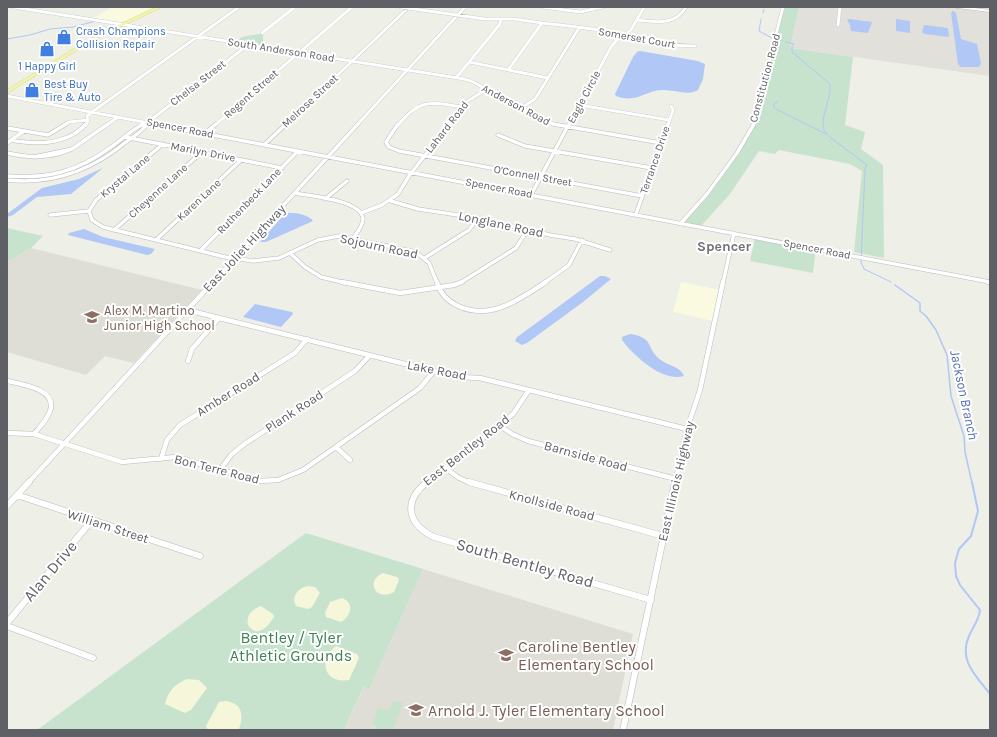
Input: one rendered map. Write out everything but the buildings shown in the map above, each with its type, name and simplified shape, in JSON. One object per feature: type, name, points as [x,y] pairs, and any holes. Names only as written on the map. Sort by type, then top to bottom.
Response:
[{"type":"main road","points":[[7,92],[88,41],[120,24],[160,7]]},
{"type":"street","name":"South Anderson Road","points":[[14,7],[443,76]]},
{"type":"street","points":[[11,140],[35,144],[59,141],[72,135],[87,124],[87,116],[92,112],[238,7]]},
{"type":"street","points":[[262,33],[295,7]]},
{"type":"street","name":"Regent Street","points":[[205,133],[352,7]]},
{"type":"street","points":[[400,7],[458,15]]},
{"type":"street","name":"East Joliet Highway","points":[[7,506],[466,7]]},
{"type":"street","points":[[542,7],[587,11],[603,7]]},
{"type":"street","name":"Eagle Circle","points":[[531,194],[612,45],[631,30],[644,7]]},
{"type":"street","points":[[637,20],[656,22],[674,20],[682,15],[686,7]]},
{"type":"street","name":"Constitution Road","points":[[682,223],[707,194],[733,159],[753,126],[783,7]]},
{"type":"street","points":[[838,25],[840,7]]},
{"type":"street","points":[[957,7],[989,10]]},
{"type":"street","name":"Melrose Street","points":[[265,144],[408,8]]},
{"type":"street","name":"Somerset Court","points":[[458,15],[542,23],[579,28],[674,46],[695,46]]},
{"type":"street","points":[[456,78],[500,24],[501,19]]},
{"type":"street","points":[[508,70],[542,23]]},
{"type":"street","points":[[521,108],[532,102],[537,96],[579,28]]},
{"type":"street","name":"Chelsa Street","points":[[148,122],[248,44]]},
{"type":"street","points":[[469,62],[548,78]]},
{"type":"street","name":"Anderson Road","points":[[443,76],[469,80],[549,123],[661,143]]},
{"type":"street","name":"Lahard Road","points":[[391,201],[401,191],[412,172],[462,107],[472,97],[487,89]]},
{"type":"street","name":"Spencer Road","points":[[7,96],[990,282]]},
{"type":"street","name":"O'Connell Street","points":[[462,107],[434,103],[420,104],[410,111],[386,142],[392,149],[424,156],[642,196]]},
{"type":"street","points":[[579,105],[669,120]]},
{"type":"street","name":"Terrance Drive","points":[[636,214],[669,120],[672,110],[671,106]]},
{"type":"street","points":[[7,153],[34,157],[59,155],[72,149],[118,117]]},
{"type":"street","points":[[7,128],[48,135],[70,122],[88,120]]},
{"type":"street","points":[[7,176],[45,176],[72,170],[95,160],[141,125],[148,122]]},
{"type":"street","points":[[7,180],[38,180],[58,177],[82,170],[102,160],[146,126],[148,122]]},
{"type":"street","points":[[7,143],[24,131]]},
{"type":"street","points":[[498,135],[519,145],[652,168]]},
{"type":"street","name":"Marilyn Drive","points":[[125,137],[282,168]]},
{"type":"street","name":"Krystal Lane","points":[[89,211],[96,200],[163,144]]},
{"type":"street","name":"Ruthenbeck Lane","points":[[200,251],[298,151]]},
{"type":"street","name":"Cheyenne Lane","points":[[114,230],[202,152]]},
{"type":"street","name":"Karen Lane","points":[[156,240],[241,160]]},
{"type":"street","points":[[325,199],[347,181]]},
{"type":"street","points":[[295,193],[325,199],[355,208],[361,213],[362,223],[360,229],[353,238]]},
{"type":"street","points":[[361,213],[391,201]]},
{"type":"street","name":"Longlane Road","points":[[391,201],[418,209],[478,218],[582,240],[610,250]]},
{"type":"street","points":[[50,215],[89,211]]},
{"type":"street","name":"Sojourn Road","points":[[89,211],[90,217],[94,223],[114,230],[234,259],[262,261],[291,254],[318,240],[339,236],[416,252],[426,257],[431,263],[445,297],[454,304],[478,312],[504,308],[570,264],[582,240]]},
{"type":"street","points":[[426,257],[469,230],[478,218]]},
{"type":"street","points":[[291,254],[305,267],[321,277],[400,293],[427,291],[466,280],[514,250],[528,229]]},
{"type":"street","name":"East Illinois Highway","points":[[623,730],[663,536],[687,429],[700,390],[734,233]]},
{"type":"street","name":"Lake Road","points":[[187,310],[434,371],[458,376],[480,378],[687,429]]},
{"type":"street","points":[[188,361],[192,349],[219,318]]},
{"type":"street","name":"Amber Road","points":[[161,459],[167,440],[180,425],[295,353],[307,339]]},
{"type":"street","name":"Plank Road","points":[[220,470],[231,455],[243,445],[355,371],[370,355]]},
{"type":"street","name":"Bon Terre Road","points":[[7,433],[34,434],[122,462],[181,458],[258,481],[276,480],[297,474],[420,388],[434,371]]},
{"type":"street","points":[[7,380],[43,391],[51,400],[52,406],[48,415],[34,434]]},
{"type":"street","name":"East Bentley Road","points":[[411,512],[411,501],[415,492],[444,467],[516,411],[524,400],[528,390]]},
{"type":"street","name":"Barnside Road","points":[[499,425],[512,434],[528,441],[676,479]]},
{"type":"street","points":[[336,447],[350,460]]},
{"type":"street","name":"Knollside Road","points":[[444,467],[459,478],[471,483],[663,536]]},
{"type":"street","name":"William Street","points":[[17,495],[200,556]]},
{"type":"street","name":"South Bentley Road","points":[[411,512],[416,525],[431,536],[651,600]]},
{"type":"street","name":"Alan Drive","points":[[7,623],[92,520]]},
{"type":"street","points":[[7,626],[93,658]]},
{"type":"shaded area","points":[[112,7],[160,7],[120,24],[92,19]]},
{"type":"shaded area","points":[[799,7],[990,7],[990,76],[790,48]]},
{"type":"shaded area","name":"Alex M. Martino Junior High School","points":[[31,248],[202,290],[134,363],[105,356],[86,375],[7,352],[7,262]]},
{"type":"shaded area","points":[[681,282],[720,290],[713,321],[673,312]]},
{"type":"shaded area","name":"Caroline Bentley Elementary School","points":[[423,569],[633,634],[613,730],[344,730],[365,685],[369,690]]},
{"type":"green space","points":[[782,7],[799,7],[790,48],[853,57],[845,125],[865,132],[861,149],[883,165],[884,258],[854,252],[862,171],[850,164],[779,150],[775,154],[759,151],[730,194],[700,227],[681,222],[706,193],[733,155],[751,126]]},
{"type":"green space","points":[[263,34],[263,47],[235,42],[242,37]]},
{"type":"green space","points":[[7,228],[43,236],[31,248],[7,262]]},
{"type":"green space","points":[[755,238],[816,249],[813,273],[750,261]]},
{"type":"green space","name":"Bentley / Tyler Athletic Grounds","points":[[306,533],[423,569],[369,690],[364,686],[344,730],[37,730]]},
{"type":"green space","points":[[393,700],[403,703],[393,730],[375,730],[376,726],[372,725],[378,708],[389,711]]},
{"type":"sand","points":[[383,573],[397,577],[399,580],[394,592],[382,595],[375,590],[374,581]]},
{"type":"sand","points":[[308,586],[315,587],[320,593],[312,607],[308,609],[296,606],[294,599],[296,593]]},
{"type":"sand","points":[[342,598],[349,603],[350,606],[347,616],[341,622],[326,617],[325,613],[330,602]]},
{"type":"sand","points":[[261,606],[273,614],[274,617],[262,630],[255,631],[248,625],[248,618],[252,611]]},
{"type":"sand","points":[[336,646],[357,654],[359,658],[349,680],[334,678],[329,675],[326,670],[327,658]]},
{"type":"sand","points":[[187,679],[199,680],[207,688],[191,710],[185,713],[165,704],[168,695],[173,688]]},
{"type":"sand","points":[[226,701],[235,704],[240,710],[241,719],[239,730],[208,730],[206,726],[219,702]]},
{"type":"water","points":[[953,11],[956,13],[961,39],[977,44],[981,63],[979,67],[961,67],[958,64],[951,13]]},
{"type":"water","points":[[896,19],[910,21],[910,33],[896,31]]},
{"type":"water","points":[[847,20],[872,22],[868,33],[851,31]]},
{"type":"water","points":[[924,25],[948,28],[949,37],[924,34],[922,32]]},
{"type":"water","points":[[640,51],[698,61],[705,64],[703,79],[698,90],[686,93],[664,90],[651,92],[636,98],[616,96],[615,94],[633,57]]},
{"type":"water","points":[[103,168],[71,194],[37,197],[13,215],[7,217],[7,214],[42,188],[79,179]]},
{"type":"water","points":[[287,213],[302,214],[313,221],[266,242],[260,242],[281,218]]},
{"type":"water","points":[[84,229],[103,237],[155,249],[151,254],[147,255],[68,235],[69,233]]},
{"type":"water","points":[[600,276],[605,276],[611,279],[583,302],[527,343],[522,345],[515,341],[517,337]]},
{"type":"water","points":[[255,304],[292,312],[293,314],[281,327],[243,317]]},
{"type":"water","points":[[630,334],[644,338],[658,358],[678,369],[684,376],[676,377],[658,372],[641,360],[622,340],[622,337]]},
{"type":"waterway","name":"Jackson Branch","points":[[763,13],[764,9]]},
{"type":"waterway","name":"Jackson Branch","points":[[761,19],[759,31],[772,38]]},
{"type":"waterway","points":[[7,39],[30,35],[50,29],[73,27],[96,21]]},
{"type":"waterway","name":"Jackson Branch","points":[[777,40],[782,41]]},
{"type":"waterway","name":"Jackson Branch","points":[[786,42],[794,44],[792,46],[792,52],[830,84],[830,93],[823,119],[824,131],[867,165],[865,169],[861,262],[864,269],[891,282]]},
{"type":"waterway","points":[[777,101],[773,106],[776,109],[826,134]]},
{"type":"waterway","name":"Jackson Branch","points":[[895,285],[920,303],[920,311],[926,316],[936,330],[947,355],[951,396],[964,436],[965,452],[972,483]]},
{"type":"waterway","name":"Jackson Branch","points":[[972,482],[978,511],[971,536],[959,549],[955,563],[956,576],[960,585],[980,610],[966,645],[966,653],[967,660],[974,674],[990,694]]},
{"type":"place","name":"Crash Champions Collision Repair","points":[[64,37]]},
{"type":"place","name":"1 Happy Girl","points":[[47,49]]},
{"type":"place","name":"Best Buy Tire & Auto","points":[[32,90]]},
{"type":"place","name":"Alex M. Martino Junior High School","points":[[92,317]]},
{"type":"place","name":"Caroline Bentley Elementary School","points":[[506,655]]},
{"type":"place","name":"Arnold J. Tyler Elementary School","points":[[416,710]]},
{"type":"district","name":"Spencer","points":[[724,246]]}]
